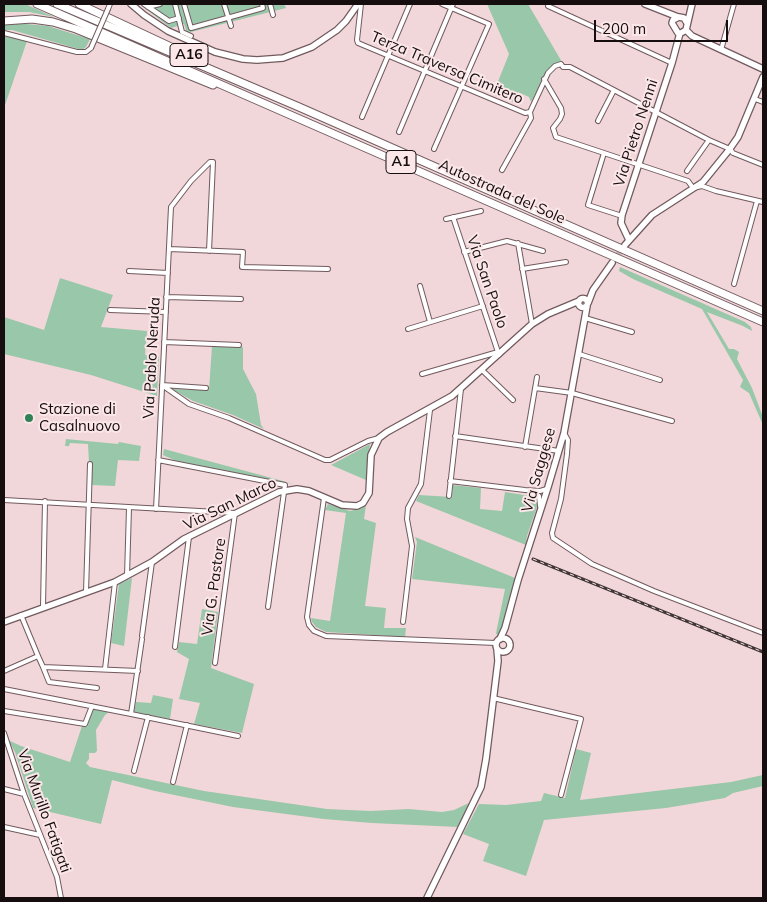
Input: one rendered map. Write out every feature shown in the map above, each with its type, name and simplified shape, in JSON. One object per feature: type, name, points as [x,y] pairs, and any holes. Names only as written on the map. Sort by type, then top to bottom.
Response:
[{"type":"highway","name":"Autostrada del Sole","points":[[37,4],[763,322]]},
{"type":"highway","name":"Autostrada del Sole","points":[[57,4],[299,107],[763,311]]},
{"type":"highway","name":"A16","points":[[79,4],[299,107]]},
{"type":"highway","points":[[4,21],[32,19],[53,22],[84,32],[198,80],[256,99]]},
{"type":"main road","points":[[131,4],[155,23],[207,49],[230,56],[257,60],[283,58],[312,47],[337,30],[360,4]]},
{"type":"main road","points":[[645,4],[657,6],[667,12],[677,19],[692,36],[763,69]]},
{"type":"main road","name":"Via Pietro Nenni","points":[[677,19],[690,7]]},
{"type":"main road","name":"Via Pietro Nenni","points":[[622,216],[690,7]]},
{"type":"main road","points":[[677,19],[675,30],[684,28]]},
{"type":"main road","points":[[622,216],[621,223],[627,243],[652,215],[692,187],[704,182],[730,149],[744,124],[763,77]]},
{"type":"main road","points":[[379,438],[430,410],[461,389],[532,324],[566,306],[583,304],[612,262]]},
{"type":"main road","name":"Via Saggese","points":[[498,644],[505,628],[564,433],[585,317],[583,304]]},
{"type":"main road","name":"Via San Marco","points":[[4,622],[127,576],[189,537],[267,497],[285,490],[309,491],[347,507],[357,506],[363,503],[368,493],[371,455],[379,438]]},
{"type":"main road","points":[[498,661],[509,648],[505,628]]},
{"type":"main road","points":[[427,898],[481,787],[498,661],[498,644],[504,638],[509,642]]},
{"type":"main road","points":[[498,644],[504,652]]},
{"type":"street","points":[[4,33],[77,52],[86,52],[91,48],[110,4]]},
{"type":"street","points":[[146,5],[160,4]]},
{"type":"street","points":[[175,4],[182,32],[191,36]]},
{"type":"street","points":[[186,4],[191,28],[263,8],[262,4]]},
{"type":"street","points":[[224,4],[231,26]]},
{"type":"street","points":[[270,4],[273,15]]},
{"type":"street","name":"Terza Traversa Cimitero","points":[[360,4],[358,43],[525,113],[530,112],[532,118],[502,170]]},
{"type":"street","points":[[362,117],[410,4]]},
{"type":"street","points":[[434,149],[489,24],[452,6],[442,4]]},
{"type":"street","points":[[549,4],[548,6],[672,63]]},
{"type":"street","points":[[721,50],[734,4]]},
{"type":"street","points":[[146,5],[169,21],[179,18]]},
{"type":"street","points":[[399,132],[452,6]]},
{"type":"street","points":[[530,112],[544,79],[551,69],[560,64],[563,67],[570,67],[709,140],[730,149],[733,153],[763,165]]},
{"type":"street","points":[[544,79],[561,108],[562,114],[553,128],[556,137],[688,181],[692,187],[702,186],[763,202]]},
{"type":"street","points":[[598,121],[614,90]]},
{"type":"street","points":[[755,99],[763,102]]},
{"type":"street","points":[[687,170],[709,140]]},
{"type":"street","points":[[604,152],[588,205],[622,216]]},
{"type":"street","name":"Via Pablo Neruda","points":[[156,510],[171,207],[191,181],[210,162],[213,162],[209,250]]},
{"type":"street","points":[[734,284],[757,201]]},
{"type":"street","points":[[446,219],[481,211]]},
{"type":"street","name":"Via San Paolo","points":[[453,218],[499,353]]},
{"type":"street","points":[[464,252],[507,241],[543,252]]},
{"type":"street","points":[[518,244],[532,324]]},
{"type":"street","points":[[169,249],[243,252],[242,268],[328,269]]},
{"type":"street","points":[[522,270],[566,262]]},
{"type":"street","points":[[129,270],[168,273]]},
{"type":"street","points":[[420,286],[430,322]]},
{"type":"street","points":[[166,297],[241,299]]},
{"type":"street","points":[[408,329],[483,306]]},
{"type":"street","points":[[110,310],[166,312]]},
{"type":"street","points":[[585,317],[632,332]]},
{"type":"street","points":[[164,342],[239,345]]},
{"type":"street","points":[[422,374],[499,353]]},
{"type":"street","points":[[579,354],[660,380]]},
{"type":"street","points":[[482,370],[513,400]]},
{"type":"street","points":[[525,446],[537,376]]},
{"type":"street","points":[[162,386],[206,388]]},
{"type":"street","points":[[162,386],[189,404],[229,418],[325,460],[330,460],[368,441],[379,438]]},
{"type":"street","points":[[535,388],[572,393],[672,421]]},
{"type":"street","points":[[449,496],[461,389]]},
{"type":"street","points":[[402,622],[412,546],[408,531],[408,514],[412,498],[421,484],[430,410]]},
{"type":"street","points":[[564,433],[568,440],[567,454],[561,499],[552,532],[553,538],[592,564],[654,591],[763,632]]},
{"type":"street","points":[[455,436],[559,452]]},
{"type":"street","points":[[158,460],[285,485],[268,606]]},
{"type":"street","points":[[86,592],[90,464]]},
{"type":"street","points":[[450,482],[540,492],[548,488]]},
{"type":"street","points":[[524,490],[537,495],[540,500],[530,543]]},
{"type":"street","points":[[324,498],[307,617],[309,625],[314,631],[326,636],[498,644]]},
{"type":"street","points":[[4,500],[235,513]]},
{"type":"street","points":[[43,607],[45,502]]},
{"type":"street","points":[[127,576],[129,508]]},
{"type":"street","name":"Via G. Pastore","points":[[216,663],[235,513]]},
{"type":"street","points":[[175,647],[189,537]]},
{"type":"street","points":[[131,714],[152,562]]},
{"type":"street","points":[[105,669],[114,582]]},
{"type":"street","points":[[21,615],[48,682],[97,688]]},
{"type":"street","points":[[4,671],[38,656]]},
{"type":"street","points":[[43,666],[138,671]]},
{"type":"street","points":[[4,689],[238,736]]},
{"type":"street","points":[[493,698],[581,719],[561,795]]},
{"type":"street","points":[[4,711],[85,724],[92,706]]},
{"type":"street","points":[[134,771],[148,717]]},
{"type":"street","points":[[173,782],[187,725]]},
{"type":"street","name":"Via Murillo Fatigati","points":[[4,733],[24,794],[57,877],[61,898]]},
{"type":"street","points":[[4,789],[24,794]]},
{"type":"street","points":[[4,827],[40,835]]},
{"type":"green space","points":[[4,4],[25,4],[54,17],[29,12],[4,12]]},
{"type":"green space","points":[[139,4],[284,4],[286,8],[187,33],[184,24],[171,28]]},
{"type":"green space","points":[[487,4],[528,4],[562,62],[551,67],[547,72],[531,102],[529,97],[518,92],[513,102],[493,94],[509,54]]},
{"type":"green space","points":[[16,23],[48,26],[90,39],[82,50],[12,30],[4,30],[4,25]]},
{"type":"green space","points":[[4,36],[27,41],[4,108]]},
{"type":"green space","points":[[620,267],[745,322],[751,327],[752,331],[707,312],[729,349],[739,352],[737,359],[752,388],[763,417],[763,425],[749,393],[740,387],[743,380],[702,309],[633,279],[619,271]]},
{"type":"green space","points":[[60,278],[113,295],[101,327],[147,331],[145,355],[159,356],[157,396],[91,375],[4,354],[4,317],[44,330]]},
{"type":"green space","points":[[212,346],[243,347],[243,369],[256,394],[261,425],[264,429],[233,415],[193,401],[172,389],[209,390]]},
{"type":"green space","points":[[66,439],[118,444],[119,442],[141,446],[139,461],[118,460],[115,486],[92,485],[92,464],[89,463],[88,444],[70,443],[69,446],[65,446]]},
{"type":"green space","points":[[370,444],[366,480],[331,465]]},
{"type":"green space","points":[[164,449],[294,484],[176,461],[163,455]]},
{"type":"green space","points":[[453,485],[481,488],[480,509],[502,511],[505,492],[536,497],[538,504],[527,536],[526,545],[416,501],[419,495],[452,497]]},
{"type":"green space","points":[[328,504],[350,511],[366,505],[364,519],[376,523],[365,606],[386,608],[384,628],[406,628],[405,637],[326,632],[316,627],[312,622],[311,618],[330,621],[346,513],[325,510]]},
{"type":"green space","points":[[415,537],[515,578],[501,633],[498,637],[496,633],[505,589],[412,579],[417,542]]},
{"type":"green space","points":[[132,578],[124,646],[111,643],[119,584]]},
{"type":"green space","points":[[202,609],[218,612],[211,668],[254,684],[242,733],[194,724],[200,703],[179,699],[189,659],[177,652],[179,642],[197,644]]},
{"type":"green space","points":[[153,695],[173,699],[170,719],[134,712],[136,702],[151,703]]},
{"type":"green space","points":[[93,709],[109,712],[96,730],[97,751],[89,753],[89,759],[86,763],[90,767],[204,791],[327,809],[371,811],[409,809],[442,812],[454,810],[471,802],[458,827],[372,823],[324,819],[233,807],[112,780],[101,824],[33,808],[15,752],[8,740],[70,762],[82,726],[87,727]]},
{"type":"green space","points":[[576,749],[591,753],[580,800],[731,782],[763,775],[763,786],[733,793],[725,798],[666,808],[544,820],[526,876],[483,861],[489,844],[463,834],[479,804],[506,805],[541,801],[544,793],[565,798]]},
{"type":"tunnel","points":[[612,263],[624,246]]},
{"type":"railway","points":[[533,559],[763,652]]},
{"type":"place","name":"Stazione di Casalnuovo","points":[[29,418]]}]
